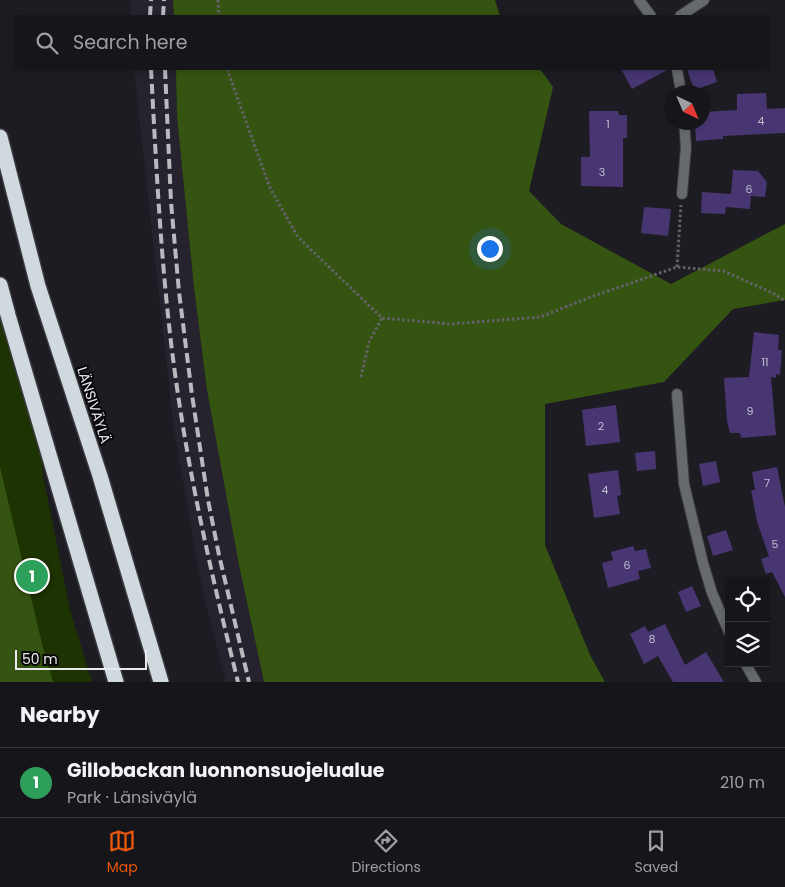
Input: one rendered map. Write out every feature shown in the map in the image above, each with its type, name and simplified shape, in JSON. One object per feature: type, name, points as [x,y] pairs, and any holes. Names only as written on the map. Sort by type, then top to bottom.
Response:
[{"type":"highway","name":"LÄNSIVÄYLÄ","points":[[0,137],[38,286],[100,476],[160,682]]},
{"type":"highway","points":[[0,285],[116,682]]},
{"type":"street","points":[[638,0],[650,15]]},
{"type":"street","points":[[682,15],[704,0]]},
{"type":"street","points":[[677,70],[680,85]]},
{"type":"street","points":[[682,194],[686,147],[685,130]]},
{"type":"street","points":[[677,394],[684,484],[703,563],[712,593],[725,623]]},
{"type":"street","points":[[747,667],[756,682]]},
{"type":"path","points":[[218,0],[219,15]]},
{"type":"path","points":[[227,70],[270,188],[298,237],[382,318],[451,324],[540,317],[677,267],[723,270],[773,293],[785,301]]},
{"type":"path","points":[[677,267],[682,194]]},
{"type":"path","points":[[361,377],[369,342],[382,318]]},
{"type":"shaded area","points":[[131,0],[173,0],[174,15],[131,15]]},
{"type":"shaded area","points":[[134,70],[176,70],[177,116],[194,288],[207,390],[239,565],[264,682],[226,682],[202,588],[174,430]]},
{"type":"green space","points":[[173,0],[495,0],[500,15],[174,15]]},
{"type":"green space","points":[[176,70],[541,70],[553,87],[529,191],[561,224],[671,284],[785,224],[785,300],[733,309],[664,382],[545,404],[545,545],[590,655],[605,682],[264,682],[239,565],[207,390],[194,288],[177,116]]},
{"type":"green space","points":[[0,285],[31,379],[44,480],[70,610],[92,682],[0,682]]},
{"type":"green space","points":[[0,467],[43,648],[53,682],[0,682]]},
{"type":"building","points":[[622,70],[667,70],[632,89]]},
{"type":"building","points":[[687,70],[713,70],[717,82],[708,85],[692,85]]},
{"type":"building","points":[[766,93],[767,109],[785,108],[785,133],[723,136],[723,139],[696,141],[695,130],[710,130],[710,112],[737,110],[737,94]]},
{"type":"building","points":[[589,111],[618,111],[619,115],[627,115],[627,138],[623,138],[623,187],[581,186],[581,157],[590,157]]},
{"type":"building","points":[[733,170],[758,171],[767,182],[765,197],[751,196],[750,209],[726,207],[725,214],[701,213],[702,192],[731,194]]},
{"type":"building","points":[[644,207],[671,209],[668,236],[641,233]]},
{"type":"building","points":[[754,332],[779,335],[778,350],[782,350],[780,375],[776,374],[776,378],[771,377],[776,435],[741,438],[740,433],[730,433],[727,421],[724,378],[749,377]]},
{"type":"building","points":[[616,405],[620,442],[586,446],[582,410]]},
{"type":"building","points":[[655,451],[656,469],[637,471],[635,453]]},
{"type":"building","points":[[716,461],[720,482],[703,486],[699,464]]},
{"type":"building","points":[[777,467],[785,507],[785,597],[772,572],[766,574],[761,559],[769,556],[757,522],[751,490],[755,490],[752,472]]},
{"type":"building","points":[[618,470],[621,495],[617,496],[620,514],[594,518],[588,474]]},
{"type":"building","points":[[726,530],[733,550],[713,556],[707,536]]},
{"type":"building","points":[[633,546],[635,551],[646,549],[651,568],[638,571],[640,579],[608,588],[602,563],[613,560],[611,552]]},
{"type":"building","points":[[692,586],[701,606],[686,612],[678,592]]},
{"type":"building","points":[[665,624],[685,665],[706,652],[724,682],[673,682],[658,656],[644,664],[630,634],[645,626],[648,632]]},
{"type":"railway","points":[[150,15],[151,0]]},
{"type":"railway","points":[[163,15],[164,0]]},
{"type":"railway","points":[[151,70],[164,277],[173,360],[205,542],[238,682]]},
{"type":"railway","points":[[165,70],[171,202],[179,292],[192,395],[208,500],[249,682]]},
{"type":"place","name":"Gillobackan luonnonsuojelualue","points":[[32,576]]}]
